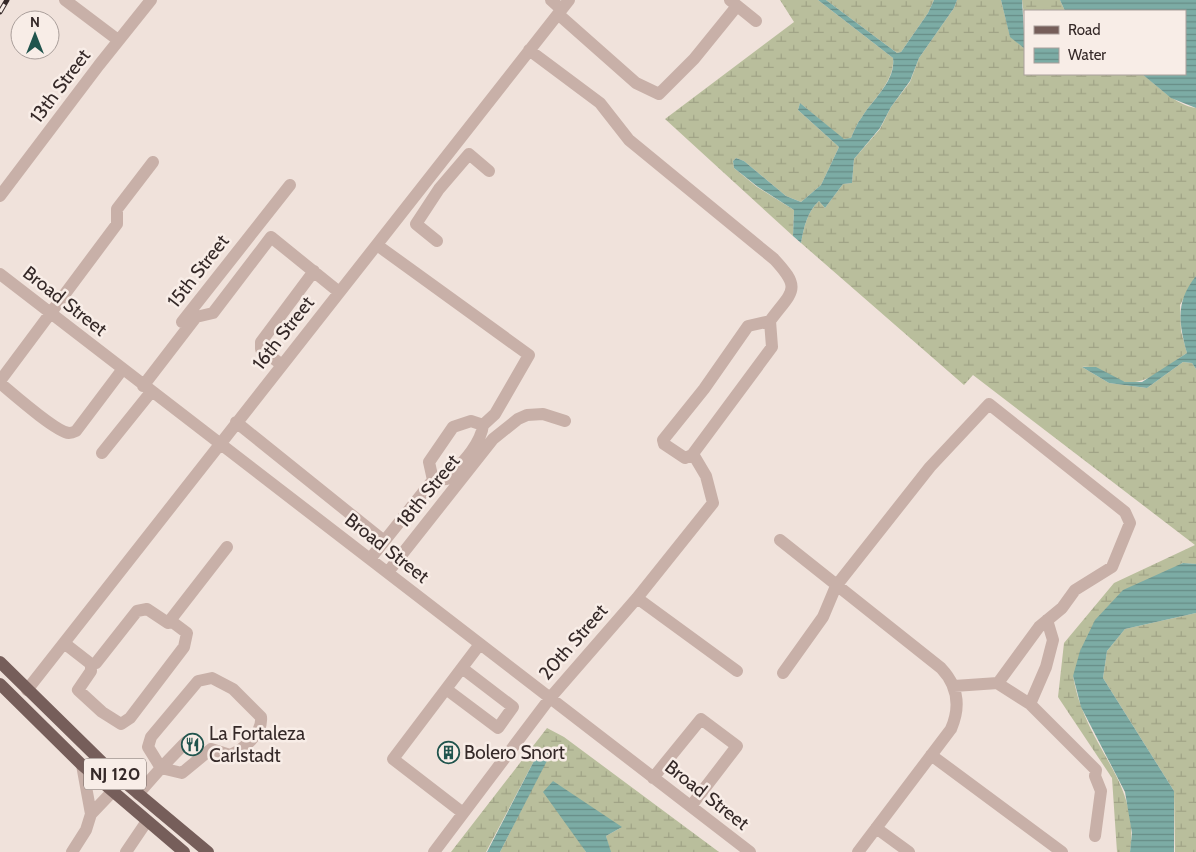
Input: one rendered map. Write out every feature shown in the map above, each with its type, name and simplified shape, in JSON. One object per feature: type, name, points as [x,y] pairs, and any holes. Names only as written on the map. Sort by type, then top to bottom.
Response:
[{"type":"main road","name":"NJ 120","points":[[0,662],[82,745],[208,852]]},
{"type":"main road","name":"NJ 120","points":[[0,684],[82,766],[184,852]]},
{"type":"street","points":[[65,0],[78,4],[118,40]]},
{"type":"street","name":"13th Street","points":[[0,196],[118,40],[151,0]]},
{"type":"street","points":[[550,0],[563,8],[636,83],[659,94],[694,58],[734,3],[756,21]]},
{"type":"street","name":"16th Street","points":[[27,690],[563,8]]},
{"type":"street","points":[[529,50],[600,103],[629,140],[774,259],[788,274],[793,284],[792,291],[770,321],[772,348],[693,454],[685,458],[664,444],[664,440],[704,389],[748,326],[770,321]]},
{"type":"street","points":[[437,241],[416,224],[439,189],[469,154],[489,171]]},
{"type":"street","points":[[122,370],[76,431],[72,433],[67,433],[50,422],[0,382],[117,224],[118,209],[153,162]]},
{"type":"street","points":[[428,178],[439,189]]},
{"type":"street","name":"15th Street","points":[[143,386],[290,185]]},
{"type":"street","points":[[102,453],[143,386],[196,318],[213,313],[271,237],[339,292]]},
{"type":"street","points":[[377,245],[529,356],[495,414],[483,425],[482,434],[447,479],[433,480]]},
{"type":"street","points":[[282,365],[261,349],[260,346],[314,271]]},
{"type":"street","name":"Broad Street","points":[[0,274],[122,370],[388,572],[750,852]]},
{"type":"street","points":[[783,673],[823,617],[836,586],[930,468],[989,404],[1125,512],[1130,523],[1112,566],[1075,590],[1062,608],[1039,627],[997,683]]},
{"type":"street","name":"18th Street","points":[[388,572],[494,439],[518,419],[535,413],[554,416],[565,421]]},
{"type":"street","points":[[370,559],[421,498],[433,480],[429,462],[454,427],[471,421],[483,425]]},
{"type":"street","points":[[236,422],[384,541]]},
{"type":"street","name":"20th Street","points":[[434,852],[550,698],[637,598],[713,503],[706,476],[693,454]]},
{"type":"street","points":[[780,540],[941,668],[954,686],[958,707],[951,729],[858,852]]},
{"type":"street","points":[[92,664],[96,663],[141,609],[146,610],[165,623],[171,621],[227,547]]},
{"type":"street","points":[[637,598],[737,671]]},
{"type":"street","points":[[1030,704],[1046,667],[1053,640],[1047,620]]},
{"type":"street","points":[[92,664],[91,671],[78,690],[102,712],[121,724],[130,718],[184,648],[187,633],[171,621]]},
{"type":"street","points":[[64,643],[92,664]]},
{"type":"street","points":[[462,813],[393,759],[480,644]]},
{"type":"street","points":[[446,689],[498,728],[513,707],[462,668]]},
{"type":"street","points":[[212,678],[233,689],[261,717],[258,730],[236,752],[230,755],[212,749],[182,774],[161,768],[148,747],[151,738],[198,681],[212,678]]},
{"type":"street","points":[[954,686],[997,683],[1030,704],[1096,770],[1095,776],[1101,791],[1095,836]]},
{"type":"street","points":[[653,778],[700,719],[737,746],[691,806]]},
{"type":"street","points":[[138,794],[186,742]]},
{"type":"street","points":[[931,755],[1062,852]]},
{"type":"street","points":[[82,766],[91,814]]},
{"type":"street","points":[[72,852],[86,830],[91,814],[112,792]]},
{"type":"street","points":[[126,852],[147,821]]},
{"type":"street","points":[[876,828],[908,852]]},
{"type":"green space","points":[[780,0],[818,0],[893,58],[891,74],[887,82],[859,122],[851,138],[844,140],[800,103],[798,110],[839,147],[821,185],[801,202],[786,196],[744,161],[736,158],[733,161],[734,168],[757,187],[794,210],[793,236],[665,119],[794,22]]},
{"type":"green space","points":[[826,0],[934,0],[928,13],[901,52],[897,53]]},
{"type":"green space","points":[[957,0],[1001,0],[1010,36],[1024,48],[1024,75],[1143,75],[1174,99],[1196,108],[1196,276],[1180,305],[1181,331],[1187,353],[1162,371],[1143,380],[1133,382],[1124,382],[1096,368],[1082,367],[1109,383],[1147,388],[1183,362],[1192,363],[1196,369],[1196,564],[1182,563],[1073,676],[1078,698],[1089,725],[1116,776],[1129,810],[1131,830],[1130,852],[1117,852],[1112,778],[1058,697],[1064,643],[1114,583],[1195,545],[973,375],[964,385],[801,243],[807,220],[815,205],[819,201],[825,208],[843,184],[852,183],[854,159],[880,129],[891,107],[910,82],[919,58],[954,8]]},
{"type":"green space","points":[[1022,0],[1060,0],[1065,10],[1024,10],[1024,15]]},
{"type":"green space","points":[[1196,613],[1196,852],[1175,852],[1174,791],[1103,678],[1107,651],[1125,629]]},
{"type":"green space","points":[[547,728],[564,737],[719,852],[610,852],[606,836],[622,827],[581,844],[586,852],[500,852],[551,751],[536,757],[486,852],[451,852]]},
{"type":"water","points":[[818,0],[826,0],[897,53],[901,52],[928,13],[934,0],[957,0],[954,8],[919,58],[910,81],[891,107],[880,128],[854,159],[852,183],[843,184],[825,208],[819,201],[815,205],[807,220],[801,243],[793,236],[794,210],[758,187],[734,168],[733,161],[736,158],[744,161],[786,196],[801,202],[821,185],[839,147],[798,110],[800,103],[844,139],[851,138],[859,122],[883,89],[893,66],[893,58]]},
{"type":"water","points":[[1001,0],[1022,0],[1024,48],[1010,37]]},
{"type":"water","points":[[1060,0],[1196,0],[1196,108],[1171,98],[1143,75],[1186,75],[1186,10],[1065,10]]},
{"type":"water","points":[[1196,276],[1196,369],[1192,363],[1183,362],[1147,388],[1109,383],[1082,367],[1096,367],[1125,382],[1142,382],[1187,353],[1181,323],[1182,304],[1189,286]]},
{"type":"water","points":[[1183,563],[1196,564],[1196,613],[1125,629],[1107,651],[1103,678],[1174,791],[1174,852],[1130,852],[1132,833],[1125,792],[1081,707],[1073,676],[1080,651],[1095,620],[1123,590]]},
{"type":"water","points":[[552,751],[500,852],[487,852],[536,757]]},
{"type":"water","points":[[553,781],[622,827],[606,836],[611,852],[586,852],[543,792]]},
{"type":"railway","points":[[0,12],[7,0]]},
{"type":"place","name":"La Fortaleza Carlstadt","points":[[193,744]]},
{"type":"place","name":"Bolero Snort","points":[[448,752]]}]
